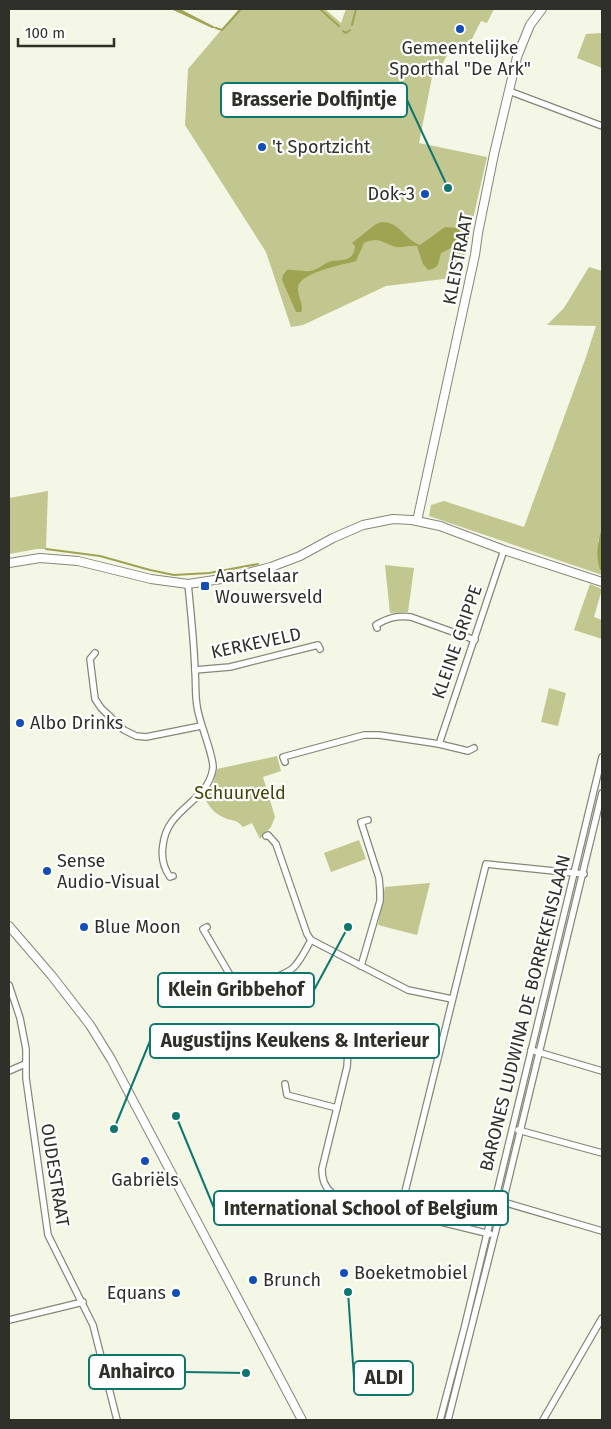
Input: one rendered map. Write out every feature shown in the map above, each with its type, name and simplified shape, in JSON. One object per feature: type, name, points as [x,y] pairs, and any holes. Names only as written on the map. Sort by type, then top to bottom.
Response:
[{"type":"street","name":"KLEISTRAAT","points":[[417,521],[508,91],[521,43],[538,10]]},
{"type":"street","points":[[508,91],[602,126]]},
{"type":"street","points":[[9,562],[40,558],[78,561],[151,579],[188,584],[228,578],[270,567],[300,556],[332,538],[363,525],[393,519],[417,521],[440,526],[504,550],[602,582]]},
{"type":"street","name":"KLEINE GRIPPE","points":[[439,744],[504,550]]},
{"type":"street","points":[[173,876],[170,877],[165,869],[162,854],[168,827],[174,818],[207,786],[213,767],[196,705],[188,584]]},
{"type":"street","points":[[377,628],[376,625],[389,618],[411,617],[475,640]]},
{"type":"street","name":"KERKEVELD","points":[[195,670],[230,667],[318,645],[320,649]]},
{"type":"street","points":[[95,653],[90,659],[96,699],[101,708],[124,730],[136,736],[146,737],[201,726]]},
{"type":"street","points":[[285,762],[283,757],[364,735],[379,735],[439,744],[468,751],[474,748]]},
{"type":"street","name":"BARONES LUDWINA DE BORREKENSLAAN","points":[[440,1420],[488,1233],[602,757]]},
{"type":"street","name":"BARONES LUDWINA DE BORREKENSLAAN","points":[[448,1420],[584,874],[602,793]]},
{"type":"street","points":[[592,798],[601,800]]},
{"type":"street","points":[[361,966],[380,900],[379,878],[361,822],[368,820]]},
{"type":"street","points":[[266,836],[268,835],[276,844],[307,934],[311,940],[408,990],[452,999]]},
{"type":"street","points":[[400,1212],[486,864],[584,874]]},
{"type":"street","points":[[206,927],[203,929],[230,976],[242,985],[250,986],[294,968],[311,940]]},
{"type":"street","points":[[10,930],[52,976],[90,1026],[111,1059],[302,1420]]},
{"type":"street","name":"OUDESTRAAT","points":[[9,985],[20,1018],[26,1049],[25,1064],[48,1235],[93,1325],[117,1420]]},
{"type":"street","points":[[532,1050],[602,1071]]},
{"type":"street","points":[[348,1051],[337,1108],[322,1169],[325,1186],[337,1197],[495,1235]]},
{"type":"street","points":[[9,1071],[25,1064]]},
{"type":"street","points":[[285,1084],[287,1095],[337,1108]]},
{"type":"street","points":[[512,1128],[602,1153]]},
{"type":"street","points":[[503,1202],[602,1231]]},
{"type":"street","points":[[9,1320],[83,1302]]},
{"type":"street","points":[[543,1420],[602,1318]]},
{"type":"green space","points":[[239,9],[325,9],[341,23],[346,9],[494,9],[487,23],[481,21],[466,51],[452,45],[443,63],[432,77],[419,143],[487,157],[473,219],[470,228],[468,228],[471,229],[460,277],[386,286],[303,325],[291,327],[266,252],[185,125],[188,69]]},
{"type":"green space","points":[[602,33],[602,68],[577,58],[586,34]]},
{"type":"green space","points":[[589,267],[602,271],[602,526],[598,541],[602,575],[429,516],[431,505],[444,501],[524,527],[596,326],[547,325],[564,308]]},
{"type":"green space","points":[[48,491],[46,549],[9,554],[9,498]]},
{"type":"green space","points":[[385,565],[414,568],[408,612],[390,613]]},
{"type":"green space","points":[[590,584],[602,589],[594,617],[602,620],[602,639],[574,630]]},
{"type":"green space","points":[[549,688],[566,693],[558,726],[541,722]]},
{"type":"green space","name":"Schuurveld","points":[[277,756],[281,771],[263,777],[275,817],[271,827],[260,839],[252,823],[243,827],[236,821],[221,816],[212,809],[204,797],[213,785],[217,769]]},
{"type":"green space","points":[[359,840],[366,859],[331,872],[324,853]]},
{"type":"green space","points":[[430,883],[417,935],[378,925],[385,887]]},
{"type":"shaded area","points":[[171,9],[180,9],[217,28],[212,28]]},
{"type":"shaded area","points":[[382,222],[398,228],[420,245],[445,227],[459,228],[461,237],[453,247],[441,253],[437,266],[428,270],[423,264],[417,246],[396,247],[377,240],[364,243],[356,261],[322,270],[305,278],[300,283],[298,292],[302,309],[301,312],[296,312],[282,280],[287,270],[311,271],[330,262],[347,259],[353,255],[355,246],[352,243],[376,224]]},
{"type":"shaded area","points":[[602,526],[602,571],[598,564],[597,553]]},
{"type":"waterway","points":[[216,28],[222,30],[241,9]]},
{"type":"waterway","points":[[320,9],[339,26]]},
{"type":"waterway","points":[[352,25],[356,9]]},
{"type":"waterway","points":[[343,31],[346,33],[350,30]]},
{"type":"waterway","points":[[46,549],[100,556],[174,575],[209,573],[258,564]]},
{"type":"place","name":"Gemeentelijke Sporthal \"De Ark\"","points":[[460,29]]},
{"type":"place","name":"'t Sportzicht","points":[[262,147]]},
{"type":"place","name":"Brasserie Dolfijntje","points":[[448,188]]},
{"type":"place","name":"Dok~3","points":[[425,194]]},
{"type":"place","name":"Aartselaar Wouwersveld","points":[[205,586]]},
{"type":"place","name":"Albo Drinks","points":[[20,723]]},
{"type":"place","name":"Sense Audio-Visual","points":[[47,871]]},
{"type":"place","name":"Blue Moon","points":[[84,927]]},
{"type":"place","name":"Klein Gribbehof","points":[[348,927]]},
{"type":"place","name":"International School of Belgium","points":[[176,1116]]},
{"type":"place","name":"Augustijns Keukens & Interieur","points":[[114,1129]]},
{"type":"place","name":"Gabriëls","points":[[145,1161]]},
{"type":"place","name":"Boeketmobiel","points":[[344,1273]]},
{"type":"place","name":"Brunch","points":[[253,1280]]},
{"type":"place","name":"ALDI","points":[[348,1292]]},
{"type":"place","name":"Equans","points":[[176,1293]]},
{"type":"place","name":"Anhairco","points":[[246,1373]]}]
